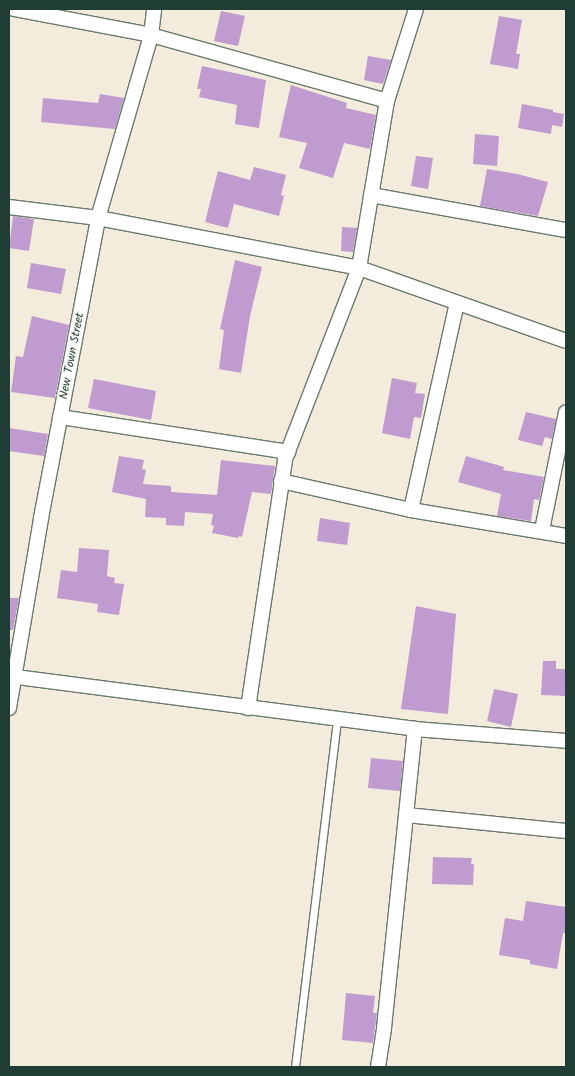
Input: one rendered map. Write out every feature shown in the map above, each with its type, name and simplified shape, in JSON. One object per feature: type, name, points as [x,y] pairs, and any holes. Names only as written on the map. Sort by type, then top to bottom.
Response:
[{"type":"street","points":[[14,9],[151,35],[387,102]]},
{"type":"street","name":"New Town Street","points":[[9,708],[11,676],[98,218],[151,35],[154,9]]},
{"type":"street","points":[[248,708],[281,481],[288,452],[359,268],[387,102],[416,9]]},
{"type":"street","points":[[372,195],[566,230]]},
{"type":"street","points":[[9,207],[98,218],[359,268],[566,341]]},
{"type":"street","points":[[411,510],[457,303]]},
{"type":"street","points":[[542,530],[566,412]]},
{"type":"street","points":[[60,417],[288,452]]},
{"type":"street","points":[[281,481],[411,510],[542,530],[566,536]]},
{"type":"street","points":[[11,676],[415,729],[566,741]]},
{"type":"street","points":[[378,1067],[384,1028],[415,729]]},
{"type":"street","points":[[406,815],[566,831]]},
{"type":"lane","points":[[295,1067],[337,719]]},
{"type":"building","points":[[221,11],[245,16],[238,46],[214,41]]},
{"type":"building","points":[[499,16],[522,20],[516,54],[520,54],[518,69],[490,64]]},
{"type":"building","points":[[368,56],[391,60],[383,84],[364,80]]},
{"type":"building","points":[[202,66],[266,80],[259,128],[235,124],[237,105],[199,97],[201,89],[197,89]]},
{"type":"building","points":[[291,85],[347,103],[346,108],[376,115],[370,149],[344,143],[333,178],[299,168],[307,143],[279,137]]},
{"type":"building","points":[[100,94],[124,98],[115,129],[41,122],[43,98],[98,103]]},
{"type":"building","points":[[522,104],[564,114],[562,127],[552,125],[551,134],[518,128]]},
{"type":"building","points":[[475,134],[499,136],[497,166],[473,164]]},
{"type":"building","points":[[416,156],[433,158],[428,189],[411,186]]},
{"type":"building","points":[[254,167],[286,175],[281,195],[284,196],[279,216],[234,204],[228,228],[205,222],[218,171],[250,180]]},
{"type":"building","points":[[487,169],[548,182],[538,216],[480,206]]},
{"type":"building","points":[[13,216],[34,219],[29,251],[9,248]]},
{"type":"building","points":[[342,227],[357,228],[353,252],[341,251]]},
{"type":"building","points":[[235,260],[262,267],[250,316],[241,373],[219,369],[224,330],[220,329]]},
{"type":"building","points":[[31,263],[66,269],[61,294],[27,288]]},
{"type":"building","points":[[32,316],[69,325],[55,398],[11,392],[16,356],[23,357]]},
{"type":"building","points":[[392,378],[417,383],[415,393],[425,394],[421,418],[414,417],[410,439],[382,433]]},
{"type":"building","points":[[94,379],[156,391],[151,420],[88,408]]},
{"type":"building","points":[[526,412],[556,419],[552,439],[545,437],[542,446],[518,440]]},
{"type":"building","points":[[9,428],[48,434],[44,456],[9,451]]},
{"type":"building","points":[[119,456],[144,460],[142,469],[146,470],[143,484],[171,486],[171,492],[217,495],[221,460],[275,466],[271,494],[252,492],[242,537],[239,536],[238,538],[212,533],[214,526],[211,525],[213,514],[185,512],[184,526],[166,525],[166,518],[145,517],[146,499],[112,492]]},
{"type":"building","points":[[466,456],[504,467],[503,470],[544,477],[539,500],[534,499],[531,521],[497,516],[501,494],[458,482]]},
{"type":"building","points":[[320,518],[350,523],[347,545],[317,541]]},
{"type":"building","points":[[79,548],[109,550],[107,576],[115,578],[114,583],[124,584],[119,615],[97,612],[98,604],[57,598],[61,570],[77,572]]},
{"type":"building","points":[[9,598],[19,598],[13,630],[9,630]]},
{"type":"building","points":[[416,606],[456,614],[448,714],[401,709]]},
{"type":"building","points":[[543,661],[556,661],[556,669],[566,669],[566,696],[541,695]]},
{"type":"building","points":[[494,689],[518,694],[511,727],[487,721]]},
{"type":"building","points":[[371,758],[403,761],[400,791],[368,788]]},
{"type":"building","points":[[433,857],[472,858],[471,864],[474,864],[473,885],[432,884]]},
{"type":"building","points":[[526,901],[566,907],[566,933],[563,933],[557,969],[530,964],[530,960],[499,955],[505,918],[523,921]]},
{"type":"building","points":[[346,993],[375,996],[373,1013],[377,1013],[373,1043],[342,1040]]}]
